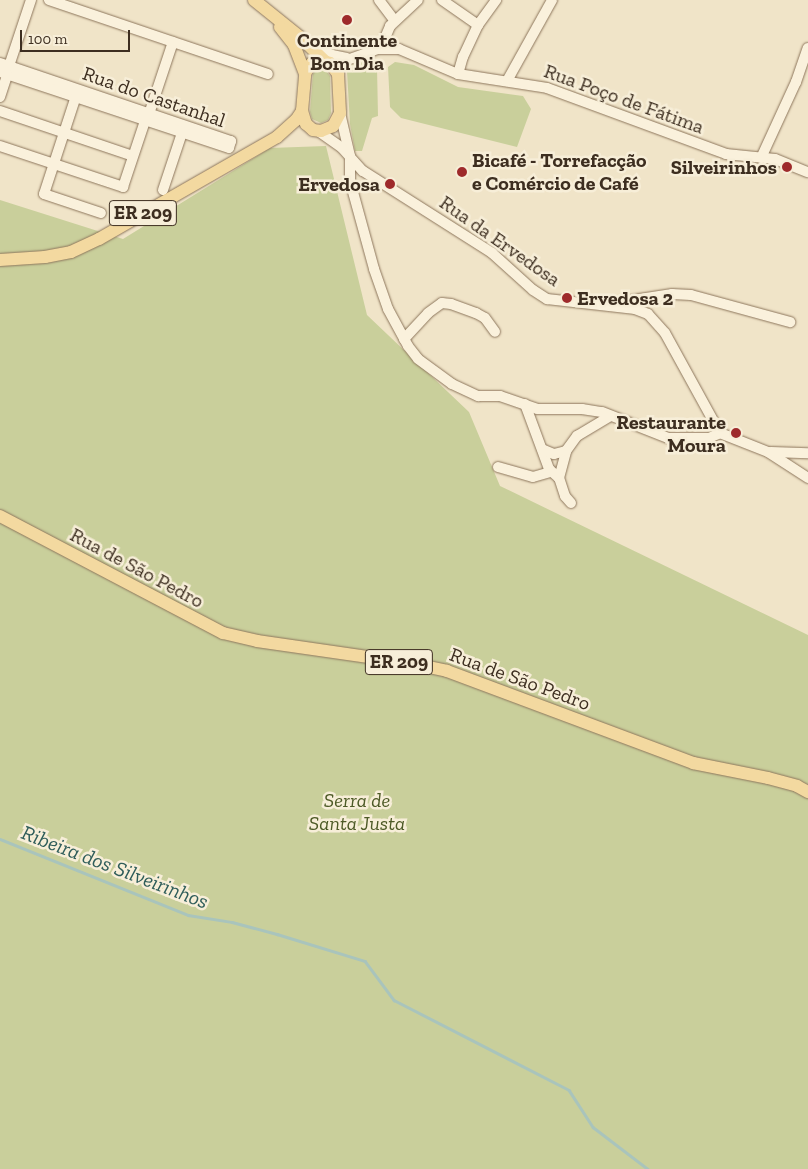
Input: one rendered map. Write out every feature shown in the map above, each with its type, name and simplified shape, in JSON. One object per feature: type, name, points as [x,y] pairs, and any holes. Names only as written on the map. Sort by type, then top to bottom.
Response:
[{"type":"main road","points":[[254,0],[300,36],[338,74],[340,114]]},
{"type":"main road","points":[[264,9],[294,45],[305,72],[303,118],[314,129]]},
{"type":"main road","points":[[305,72],[312,63],[329,63]]},
{"type":"main road","name":"ER 209","points":[[0,260],[45,257],[71,252],[99,239],[277,137],[296,120],[302,111]]},
{"type":"main road","name":"ER 209","points":[[277,137],[333,126],[340,114]]},
{"type":"main road","name":"Rua de São Pedro","points":[[0,516],[222,633],[257,641],[410,663],[446,671],[693,763],[768,778],[797,786],[808,792]]},
{"type":"street","points":[[0,97],[4,69],[31,0]]},
{"type":"street","points":[[49,0],[268,74]]},
{"type":"street","points":[[379,0],[395,21]]},
{"type":"street","points":[[384,48],[385,38],[395,21],[418,0]]},
{"type":"street","points":[[442,0],[478,25]]},
{"type":"street","points":[[458,74],[463,57],[478,25],[496,0]]},
{"type":"street","points":[[507,81],[552,0]]},
{"type":"street","points":[[300,36],[332,55],[348,58]]},
{"type":"street","points":[[0,146],[123,187],[173,42]]},
{"type":"street","name":"Rua Poço de Fátima","points":[[329,63],[384,48],[399,49],[458,74],[547,88],[726,154],[775,160],[808,172]]},
{"type":"street","points":[[761,158],[796,82],[808,48]]},
{"type":"street","points":[[338,86],[348,65],[360,55]]},
{"type":"street","name":"Rua do Castanhal","points":[[4,69],[147,117],[231,141],[229,148],[182,133],[147,117]]},
{"type":"street","points":[[77,94],[44,194],[100,213]]},
{"type":"street","points":[[0,112],[134,156]]},
{"type":"street","points":[[340,114],[350,156],[350,181],[374,269],[388,309],[418,360],[452,384],[478,396],[500,396],[538,409],[582,409],[610,416],[668,438],[709,438],[720,432],[768,452],[808,478]]},
{"type":"street","name":"Rua da Ervedosa","points":[[314,129],[350,156],[363,171],[492,253],[528,286],[547,299],[635,309],[648,314],[665,333],[720,432]]},
{"type":"street","points":[[163,190],[182,133]]},
{"type":"street","points":[[598,306],[653,296],[691,295],[790,322]]},
{"type":"street","points":[[404,339],[436,305],[442,303],[451,304],[476,313],[485,318],[495,332]]},
{"type":"street","points":[[525,404],[554,475],[571,503]]},
{"type":"street","points":[[554,475],[566,451],[577,436],[610,416]]},
{"type":"street","points":[[542,449],[554,454],[566,451]]},
{"type":"street","points":[[768,452],[792,455],[808,454]]},
{"type":"street","points":[[498,467],[533,477],[554,475]]},
{"type":"green space","points":[[368,60],[377,67],[378,116],[372,118],[362,151],[355,151],[350,124],[347,71],[355,63]]},
{"type":"green space","points":[[395,62],[414,65],[458,87],[523,96],[531,109],[517,147],[401,118],[390,107],[388,67]]},
{"type":"green space","points":[[316,69],[325,69],[330,76],[331,113],[328,120],[321,123],[312,119],[310,112],[313,74]]},
{"type":"green space","name":"Serra de Santa Justa","points":[[326,146],[367,315],[469,412],[500,486],[808,635],[808,1169],[0,1169],[0,200],[123,239],[270,148]]},
{"type":"waterway","name":"Ribeira dos Silveirinhos","points":[[0,839],[188,915],[232,922],[365,961],[394,1000],[569,1090],[593,1127],[648,1169]]},
{"type":"place","name":"Continente Bom Dia","points":[[347,20]]},
{"type":"place","name":"Silveirinhos","points":[[787,167]]},
{"type":"place","name":"Bicafé - Torrefacção e Comércio de Café","points":[[462,172]]},
{"type":"place","name":"Ervedosa","points":[[390,184]]},
{"type":"place","name":"Ervedosa 2","points":[[567,298]]},
{"type":"place","name":"Restaurante Moura","points":[[736,433]]}]
